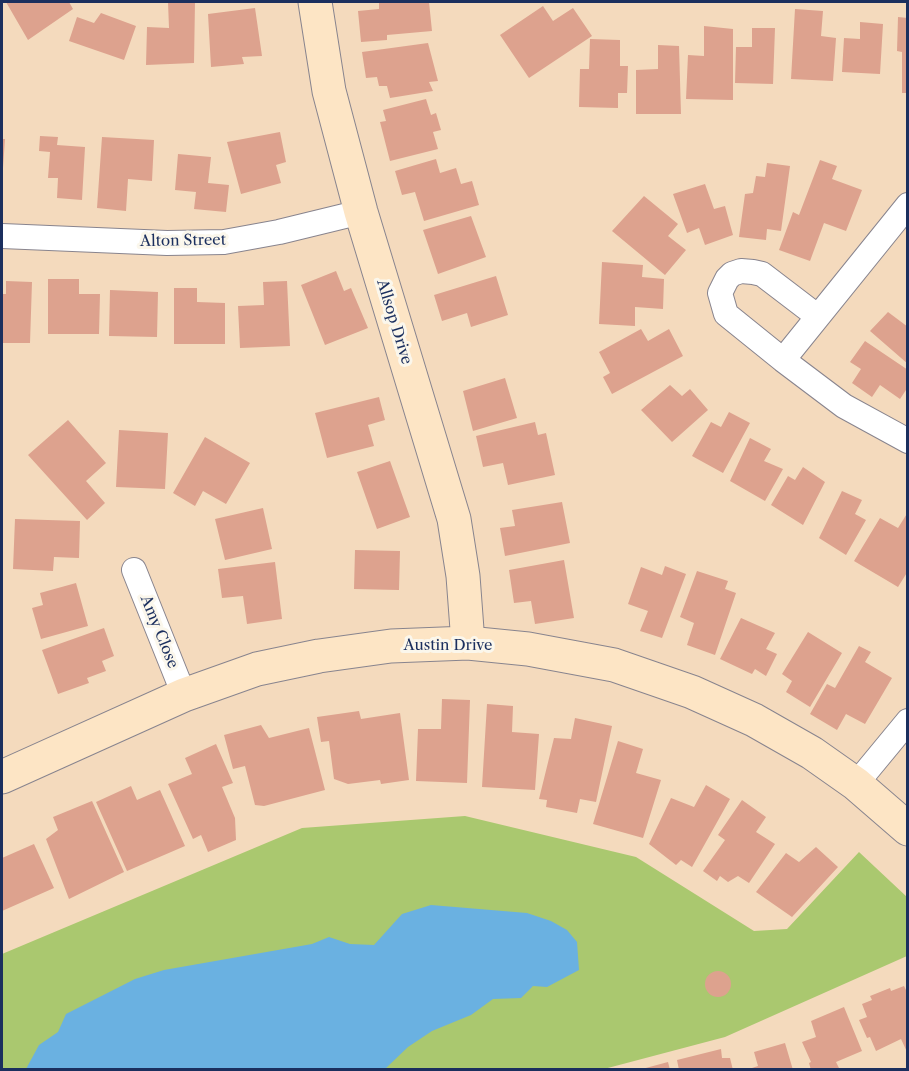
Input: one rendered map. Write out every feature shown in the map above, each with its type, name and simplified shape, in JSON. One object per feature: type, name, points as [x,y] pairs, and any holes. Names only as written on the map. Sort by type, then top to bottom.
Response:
[{"type":"street","name":"Allsop Drive","points":[[315,2],[329,91],[361,212],[454,519],[463,576],[468,643]]},
{"type":"street","points":[[783,360],[908,206]]},
{"type":"street","name":"Alton Street","points":[[2,236],[167,243],[224,242],[279,232],[361,212]]},
{"type":"street","points":[[817,316],[762,274],[741,271],[727,279],[720,293],[726,314],[783,360],[844,406],[908,441]]},
{"type":"street","name":"Amy Close","points":[[134,570],[184,695]]},
{"type":"street","name":"Austin Drive","points":[[2,777],[184,695],[257,669],[319,656],[391,646],[468,643],[528,649],[614,665],[692,692],[754,720],[812,753],[856,784],[908,829]]},
{"type":"street","points":[[856,784],[908,721]]},
{"type":"green space","points":[[465,816],[636,857],[754,931],[787,929],[859,852],[907,897],[907,956],[725,1037],[604,1069],[2,1070],[2,954],[302,828]]},
{"type":"water","points":[[431,905],[527,913],[551,921],[567,930],[577,942],[579,970],[547,987],[533,986],[521,998],[493,999],[471,1015],[432,1031],[408,1047],[385,1069],[26,1069],[39,1045],[58,1032],[66,1014],[135,979],[164,970],[312,944],[329,937],[350,944],[374,945],[402,914]]},
{"type":"building","points":[[6,2],[69,2],[73,9],[28,40]]},
{"type":"building","points":[[168,2],[195,2],[194,63],[146,65],[147,27],[169,28]]},
{"type":"building","points":[[379,2],[429,2],[432,31],[387,35],[387,40],[361,42],[358,11],[379,9]]},
{"type":"building","points":[[543,6],[553,21],[573,8],[592,36],[529,78],[500,35]]},
{"type":"building","points":[[255,8],[262,56],[242,57],[244,64],[211,67],[208,14]]},
{"type":"building","points":[[795,9],[823,11],[821,36],[836,38],[833,81],[791,79]]},
{"type":"building","points":[[101,13],[136,26],[124,60],[69,41],[77,17],[94,23]]},
{"type":"building","points":[[898,17],[908,18],[908,93],[902,93],[902,52],[897,51]]},
{"type":"building","points":[[860,22],[883,24],[880,74],[842,72],[844,38],[860,39]]},
{"type":"building","points":[[704,26],[733,29],[733,100],[686,99],[688,55],[704,56]]},
{"type":"building","points":[[752,28],[775,28],[773,84],[735,83],[736,47],[752,47]]},
{"type":"building","points":[[590,39],[620,40],[620,66],[628,66],[627,93],[618,93],[618,108],[579,107],[580,69],[589,69]]},
{"type":"building","points":[[428,43],[438,81],[429,82],[433,91],[390,98],[387,86],[379,86],[377,77],[366,78],[362,52]]},
{"type":"building","points":[[658,45],[679,46],[681,114],[636,114],[636,70],[658,69]]},
{"type":"building","points":[[426,99],[431,115],[436,113],[441,130],[433,132],[438,149],[390,161],[380,122],[386,121],[383,110]]},
{"type":"building","points":[[280,132],[286,162],[276,165],[281,183],[241,194],[227,142]]},
{"type":"building","points":[[40,136],[58,137],[57,145],[85,147],[82,200],[57,198],[58,178],[48,178],[50,152],[39,151]]},
{"type":"building","points":[[102,137],[154,140],[152,181],[128,179],[126,211],[97,208]]},
{"type":"building","points":[[2,139],[5,139],[3,168],[2,168]]},
{"type":"building","points":[[178,154],[211,157],[208,183],[229,185],[226,212],[194,209],[196,192],[175,190]]},
{"type":"building","points":[[436,159],[440,173],[456,168],[461,184],[472,181],[479,205],[424,221],[415,192],[402,195],[395,171]]},
{"type":"building","points":[[820,160],[837,166],[832,179],[862,190],[846,231],[824,223],[810,261],[779,250],[793,212],[799,215]]},
{"type":"building","points":[[767,163],[790,166],[781,231],[767,229],[766,240],[739,237],[745,194],[753,193],[756,176],[765,177]]},
{"type":"building","points":[[705,184],[714,209],[725,206],[733,235],[705,245],[699,228],[687,233],[673,194]]},
{"type":"building","points":[[644,196],[678,224],[668,236],[686,250],[665,275],[612,231]]},
{"type":"building","points":[[471,216],[486,257],[438,274],[423,230]]},
{"type":"building","points":[[602,262],[643,265],[642,277],[664,279],[663,309],[635,307],[635,326],[599,324]]},
{"type":"building","points":[[336,271],[344,291],[351,288],[368,328],[325,345],[301,285]]},
{"type":"building","points":[[496,276],[508,315],[471,327],[467,313],[442,321],[434,295]]},
{"type":"building","points":[[48,279],[79,279],[79,294],[100,294],[99,334],[48,334]]},
{"type":"building","points":[[6,281],[32,282],[30,343],[2,343],[2,294],[6,294]]},
{"type":"building","points":[[287,281],[290,346],[240,348],[238,306],[264,305],[263,282]]},
{"type":"building","points":[[174,288],[197,288],[197,302],[225,303],[225,344],[174,344]]},
{"type":"building","points":[[110,290],[158,292],[157,337],[109,336]]},
{"type":"building","points":[[888,312],[908,327],[908,364],[870,331]]},
{"type":"building","points":[[641,329],[648,341],[669,329],[683,356],[612,394],[603,377],[610,373],[599,352]]},
{"type":"building","points":[[865,341],[908,370],[908,387],[900,399],[880,385],[872,397],[852,383],[861,369],[850,362]]},
{"type":"building","points":[[505,378],[517,418],[473,431],[463,391]]},
{"type":"building","points":[[670,385],[682,396],[690,389],[708,410],[672,442],[641,410]]},
{"type":"building","points":[[379,397],[385,420],[368,425],[374,446],[327,458],[315,413]]},
{"type":"building","points":[[729,412],[750,423],[723,473],[692,456],[711,422],[721,427]]},
{"type":"building","points":[[68,420],[106,463],[86,481],[105,503],[87,520],[28,455]]},
{"type":"building","points":[[535,422],[538,435],[546,433],[555,475],[508,485],[503,463],[483,467],[476,436]]},
{"type":"building","points":[[119,430],[168,433],[165,489],[116,487]]},
{"type":"building","points":[[205,437],[250,463],[226,504],[203,491],[195,506],[173,493]]},
{"type":"building","points":[[750,438],[771,449],[764,461],[783,469],[765,501],[730,481]]},
{"type":"building","points":[[390,461],[410,517],[377,529],[357,472]]},
{"type":"building","points":[[803,467],[825,482],[803,525],[771,505],[788,476],[795,480]]},
{"type":"building","points":[[842,491],[862,500],[855,514],[866,520],[846,555],[819,538]]},
{"type":"building","points":[[562,502],[570,543],[505,556],[500,528],[515,526],[512,510]]},
{"type":"building","points":[[263,508],[272,549],[225,560],[215,519]]},
{"type":"building","points":[[908,512],[908,571],[898,587],[854,561],[880,518],[898,528]]},
{"type":"building","points":[[15,519],[80,521],[79,558],[54,557],[53,571],[13,569]]},
{"type":"building","points":[[355,550],[400,551],[399,590],[354,589]]},
{"type":"building","points":[[564,560],[574,618],[535,624],[531,601],[514,603],[509,570]]},
{"type":"building","points":[[275,562],[282,619],[247,624],[243,596],[222,598],[218,569]]},
{"type":"building","points":[[665,566],[686,574],[662,638],[640,631],[648,611],[628,604],[641,567],[662,575]]},
{"type":"building","points":[[697,571],[728,581],[725,589],[736,593],[715,655],[687,645],[694,623],[680,617]]},
{"type":"building","points":[[76,583],[88,626],[41,639],[32,608],[43,605],[40,593]]},
{"type":"building","points":[[741,618],[775,633],[766,649],[777,654],[766,676],[755,669],[752,674],[720,659]]},
{"type":"building","points":[[104,628],[114,656],[102,661],[106,671],[87,678],[89,683],[58,694],[42,650]]},
{"type":"building","points":[[808,632],[842,653],[810,707],[786,692],[792,681],[782,674]]},
{"type":"building","points":[[859,646],[871,652],[865,662],[892,678],[865,724],[846,714],[837,730],[810,714],[827,684],[835,688]]},
{"type":"building","points":[[442,699],[470,700],[467,783],[416,781],[418,729],[441,729]]},
{"type":"building","points":[[487,704],[513,706],[512,732],[539,734],[535,790],[482,787]]},
{"type":"building","points":[[359,711],[361,719],[400,713],[409,780],[381,784],[380,780],[348,784],[334,779],[329,741],[321,742],[317,717]]},
{"type":"building","points":[[575,718],[612,726],[596,802],[580,799],[577,813],[546,807],[547,800],[539,799],[554,738],[571,739]]},
{"type":"building","points":[[261,725],[269,738],[309,728],[325,790],[264,806],[255,805],[245,766],[233,769],[224,735]]},
{"type":"building","points":[[618,741],[643,749],[636,773],[661,780],[643,838],[593,824]]},
{"type":"building","points":[[216,744],[233,783],[222,787],[235,818],[236,840],[208,852],[201,835],[193,839],[168,784],[192,774],[185,758]]},
{"type":"building","points":[[706,785],[730,799],[692,867],[681,860],[676,865],[649,844],[671,798],[694,807]]},
{"type":"building","points":[[131,786],[137,800],[160,790],[185,846],[127,871],[96,802]]},
{"type":"building","points":[[742,800],[766,817],[756,832],[775,844],[749,883],[738,876],[728,882],[720,876],[717,881],[703,871],[725,840],[718,835]]},
{"type":"building","points":[[92,801],[124,872],[69,899],[46,839],[58,830],[53,817]]},
{"type":"building","points":[[34,844],[54,888],[2,911],[2,858]]},
{"type":"building","points":[[816,847],[838,867],[792,917],[756,892],[786,853],[799,862]]},
{"type":"building","points":[[718,971],[727,975],[731,984],[727,993],[718,997],[709,993],[705,984],[709,975]]},
{"type":"building","points":[[904,986],[908,994],[908,1054],[901,1039],[876,1051],[859,1020],[867,1017],[862,1004],[872,1000],[870,996],[890,988],[891,991]]},
{"type":"building","points":[[844,1007],[862,1051],[836,1062],[840,1070],[811,1070],[809,1063],[811,1062],[802,1042],[816,1037],[811,1021]]},
{"type":"building","points":[[785,1043],[793,1070],[746,1070],[758,1066],[754,1052]]},
{"type":"building","points":[[721,1049],[722,1058],[730,1058],[733,1070],[679,1070],[677,1060]]},
{"type":"building","points":[[668,1062],[670,1070],[642,1070],[642,1069]]}]
